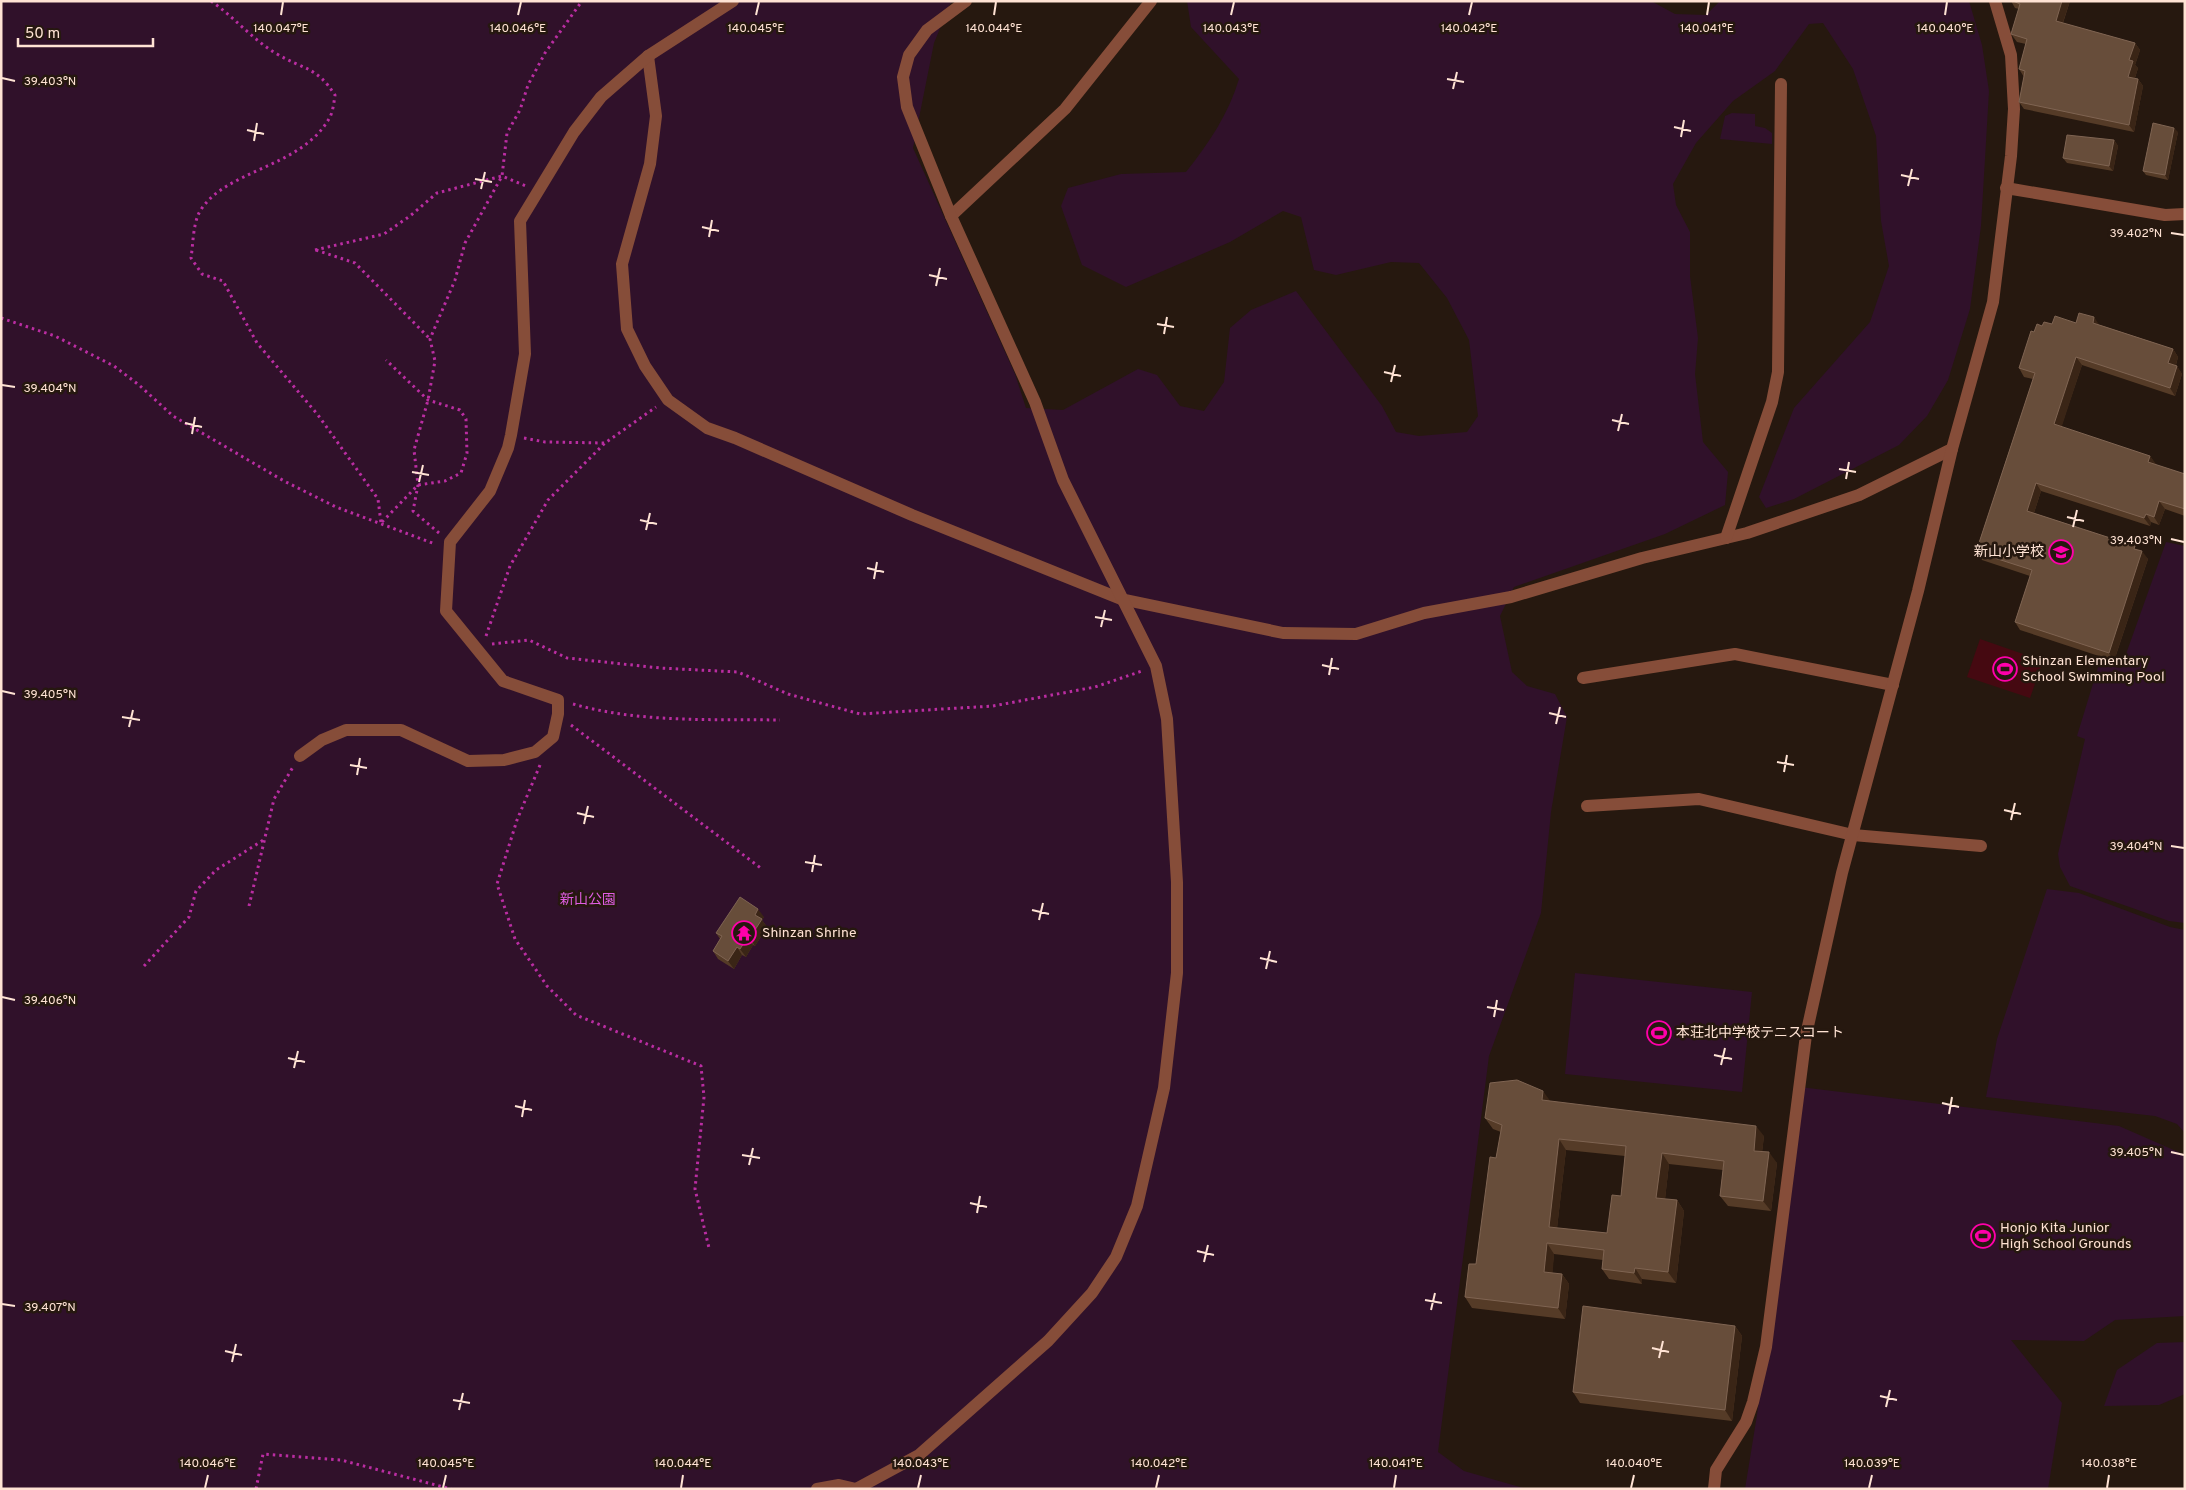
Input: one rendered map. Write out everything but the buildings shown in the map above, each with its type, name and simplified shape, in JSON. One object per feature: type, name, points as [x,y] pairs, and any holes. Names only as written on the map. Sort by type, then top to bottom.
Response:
[{"type":"street","points":[[300,756],[322,740],[346,730],[401,730],[468,761],[504,760],[535,752],[552,737],[558,714],[558,700],[503,681],[446,611],[450,542],[490,491],[508,448],[511,435],[525,354],[520,221],[574,132],[601,97],[648,56],[733,1]]},
{"type":"street","points":[[817,1489],[839,1485],[856,1489],[919,1455],[1048,1341],[1092,1293],[1116,1257],[1137,1206],[1164,1088],[1177,973],[1177,882],[1167,719],[1156,666],[1063,480],[1035,402],[951,216],[907,107],[902,77],[909,55],[927,30],[966,1]]},
{"type":"street","points":[[951,216],[1065,109],[1151,1]]},
{"type":"street","points":[[1714,1489],[1716,1470],[1746,1422],[1754,1402],[1766,1346],[1806,1035],[1853,836],[1952,449],[1993,302],[2011,156],[2014,109],[2011,55],[1995,1]]},
{"type":"street","points":[[648,56],[656,116],[650,164],[622,264],[628,329],[645,366],[668,400],[707,428],[735,438],[912,515],[1121,599],[1283,633],[1356,634],[1424,614],[1511,598],[1642,558],[1726,538],[1859,496],[1952,449]]},
{"type":"street","points":[[1726,538],[1772,402],[1778,372],[1781,84]]},
{"type":"street","points":[[2006,188],[2165,215],[2184,214]]},
{"type":"street","points":[[1583,678],[1735,654],[1893,685]]},
{"type":"street","points":[[1587,806],[1699,799],[1853,836],[1981,846]]},
{"type":"path","points":[[211,1],[276,54],[306,67],[325,79],[335,95],[331,117],[315,137],[291,156],[257,171],[212,195],[198,214],[191,258],[202,274],[222,281],[257,343],[318,415],[378,499],[381,523]]},
{"type":"path","points":[[430,339],[455,280],[465,243],[502,176],[507,133],[520,110],[528,85],[545,53],[582,1]]},
{"type":"path","points":[[450,542],[413,511],[418,485],[414,450],[428,400],[435,361],[430,339],[355,263],[315,250],[384,234],[410,216],[437,193],[502,176],[538,190]]},
{"type":"path","points":[[1,318],[55,336],[114,366],[139,385],[173,416],[242,458],[336,507],[432,544],[450,542]]},
{"type":"path","points":[[381,523],[418,485],[445,481],[461,473],[467,453],[466,419],[460,410],[428,400],[386,360]]},
{"type":"path","points":[[668,400],[646,412],[605,443],[548,500],[510,566],[483,645],[529,640],[567,658],[660,668],[738,672],[788,694],[860,714],[993,706],[1095,687],[1156,666]]},
{"type":"path","points":[[511,435],[545,442],[605,443]]},
{"type":"path","points":[[558,700],[593,710],[663,719],[780,720]]},
{"type":"path","points":[[558,714],[762,869]]},
{"type":"path","points":[[249,906],[274,799],[300,756]]},
{"type":"path","points":[[541,765],[517,820],[497,884],[515,939],[547,986],[576,1015],[701,1066],[704,1097],[695,1189],[709,1248]]},
{"type":"path","points":[[144,966],[189,917],[196,892],[216,870],[265,839]]},
{"type":"path","points":[[256,1489],[263,1454],[341,1460],[451,1489]]},
{"type":"green space","name":"新山公園","points":[[1,1],[953,1],[934,43],[913,148],[1015,374],[1026,408],[1063,410],[1138,369],[1157,375],[1180,406],[1204,411],[1224,382],[1230,328],[1251,310],[1296,291],[1382,406],[1396,432],[1419,436],[1467,432],[1478,416],[1469,340],[1447,298],[1419,263],[1391,262],[1336,275],[1314,270],[1301,217],[1283,211],[1230,242],[1126,287],[1082,265],[1061,206],[1068,188],[1121,174],[1186,172],[1217,128],[1235,92],[1239,79],[1191,27],[1187,1],[1651,1],[1675,14],[1706,15],[1720,1],[1969,1],[1982,45],[1989,91],[1981,226],[1970,309],[1948,380],[1927,416],[1899,445],[1794,499],[1766,508],[1759,497],[1794,408],[1870,322],[1889,266],[1881,221],[1876,136],[1853,69],[1823,23],[1809,24],[1775,71],[1733,101],[1696,143],[1673,184],[1676,205],[1690,232],[1690,276],[1698,338],[1695,374],[1703,442],[1728,472],[1725,505],[1665,534],[1514,587],[1500,616],[1512,672],[1527,686],[1555,694],[1567,717],[1551,812],[1541,913],[1489,1056],[1438,1452],[1464,1471],[1527,1489],[1,1489]]},
{"type":"green space","points":[[1732,113],[1755,114],[1755,126],[1765,128],[1772,133],[1772,144],[1720,139],[1725,116]]},
{"type":"green space","points":[[2166,542],[2185,546],[2185,923],[2169,921],[2070,886],[2060,867],[2058,854],[2085,739],[2077,736],[2099,664],[2121,668]]},
{"type":"green space","points":[[2047,889],[2079,893],[2170,927],[2185,930],[2185,1133],[2177,1124],[2155,1116],[1986,1097],[1997,1039]]},
{"type":"green space","name":"本荘北中学校テニスコート","points":[[1575,973],[1752,992],[1742,1092],[1565,1074]]},
{"type":"green space","name":"Honjo Kita Junior High School Grounds","points":[[1800,1087],[2119,1126],[2185,1155],[2185,1316],[2115,1320],[2084,1341],[2011,1340],[2062,1403],[2048,1489],[1745,1489],[1757,1415]]},
{"type":"green space","points":[[2185,1342],[2185,1394],[2159,1405],[2104,1406],[2117,1370],[2157,1343]]},
{"type":"shaded area","name":"Shinzan Elementary School Swimming Pool","points":[[1980,639],[2043,661],[2030,698],[1967,677]]},
{"type":"place","name":"新山小学校","points":[[2061,552]]},
{"type":"place","name":"Shinzan Elementary School Swimming Pool","points":[[2005,669]]},
{"type":"place","name":"Shinzan Shrine","points":[[744,933]]},
{"type":"place","name":"本荘北中学校テニスコート","points":[[1659,1033]]},
{"type":"place","name":"Honjo Kita Junior High School Grounds","points":[[1983,1236]]}]
